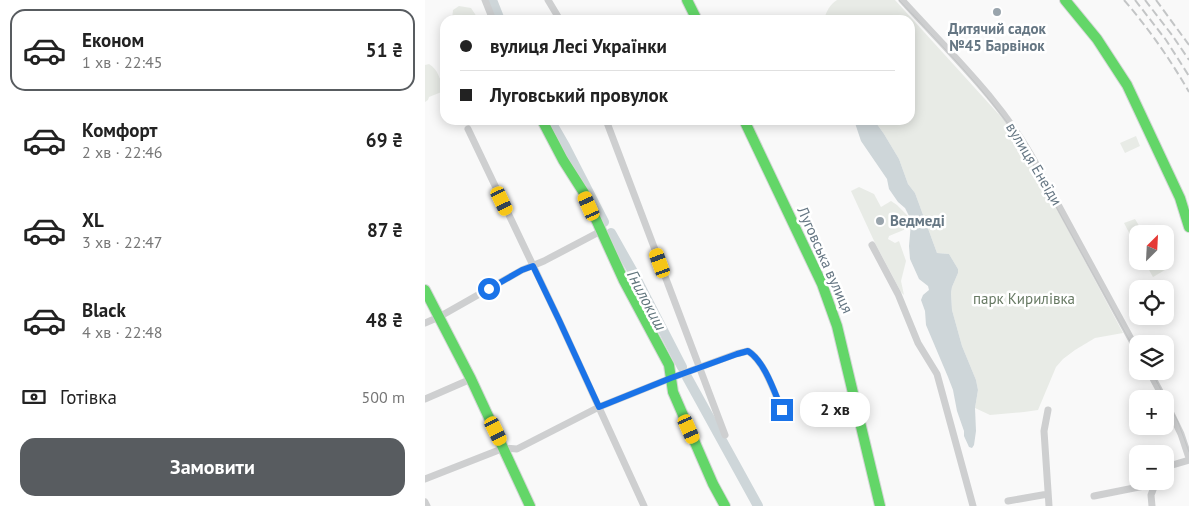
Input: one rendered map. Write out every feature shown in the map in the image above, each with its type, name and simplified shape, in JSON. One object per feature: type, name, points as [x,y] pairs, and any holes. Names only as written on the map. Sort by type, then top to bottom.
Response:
[{"type":"street","points":[[485,0],[491,15]]},
{"type":"street","points":[[548,0],[557,15]]},
{"type":"street","points":[[687,0],[694,15]]},
{"type":"street","name":"вулиця Енеїди","points":[[902,0],[984,90],[1021,138],[1129,335]]},
{"type":"street","points":[[1065,0],[1097,39],[1127,85],[1180,198],[1189,227]]},
{"type":"street","points":[[546,125],[563,160],[584,193],[624,281],[669,364],[672,372],[673,392],[713,484],[725,506]]},
{"type":"street","points":[[607,125],[725,435]]},
{"type":"street","name":"Луговська вулиця","points":[[746,125],[822,284],[837,326],[880,506]]},
{"type":"street","points":[[468,129],[559,320],[644,506]]},
{"type":"street","points":[[425,323],[522,270],[544,261],[601,231]]},
{"type":"street","points":[[873,245],[899,294],[918,343],[937,374],[973,506]]},
{"type":"street","points":[[425,290],[471,380],[530,506]]},
{"type":"street","points":[[425,479],[504,448],[517,449],[599,407],[671,378],[748,351],[758,360],[769,378],[782,410]]},
{"type":"street","points":[[425,399],[471,380]]},
{"type":"street","points":[[1048,410],[1044,431],[1049,506]]},
{"type":"street","points":[[1174,419],[1189,459],[1174,464]]},
{"type":"street","points":[[1094,496],[1129,488]]},
{"type":"street","points":[[1152,506],[1153,490]]},
{"type":"street","points":[[1009,501],[1047,494]]},
{"type":"street","points":[[425,502],[427,506]]},
{"type":"green space","name":"парк Кирилівка","points":[[837,0],[895,0],[909,15],[826,15],[832,4]]},
{"type":"green space","points":[[459,6],[471,8],[476,15],[452,15],[453,10]]},
{"type":"green space","name":"парк Кирилівка","points":[[915,22],[1003,119],[1023,147],[1123,333],[1095,338],[1063,359],[1056,367],[1038,410],[990,415],[975,408],[978,390],[976,380],[962,346],[952,310],[951,293],[958,269],[949,254],[937,253],[915,193],[908,184],[899,159],[878,125],[915,125]]},
{"type":"green space","points":[[429,64],[437,72],[440,79],[440,93],[429,97],[425,102],[425,65]]},
{"type":"green space","points":[[1136,136],[1140,146],[1125,153],[1120,143]]},
{"type":"green space","points":[[859,187],[874,194],[881,207],[891,201],[908,216],[906,229],[889,236],[888,239],[895,243],[899,241],[906,261],[901,281],[904,295],[875,243],[851,191]]},
{"type":"green space","points":[[1135,219],[1139,225],[1129,225],[1129,233],[1124,223]]},
{"type":"green space","points":[[1149,270],[1165,270],[1153,277]]},
{"type":"shaded area","points":[[856,125],[878,125],[899,159],[908,184],[915,193],[937,253],[949,254],[958,269],[951,293],[952,310],[962,346],[976,380],[978,390],[975,408],[976,431],[972,448],[969,447],[964,436],[953,390],[926,325],[925,311],[921,300],[923,295],[929,290],[928,286],[919,279],[910,259],[911,223],[909,216],[905,208],[889,189],[887,179],[861,141]]},
{"type":"waterway","name":"Гнилокиш","points":[[492,0],[498,15]]},
{"type":"waterway","name":"Гнилокиш","points":[[553,125],[604,222]]},
{"type":"waterway","name":"Гнилокиш","points":[[611,233],[682,367]]},
{"type":"waterway","name":"Гнилокиш","points":[[687,377],[758,506]]},
{"type":"tram line","points":[[899,0],[913,15]]},
{"type":"tram line","points":[[915,17],[977,84],[1019,139],[1129,339]]},
{"type":"tram line","points":[[1156,380],[1178,422],[1189,452]]},
{"type":"railway","points":[[1124,0],[1159,44],[1189,92]]},
{"type":"railway","points":[[1135,0],[1166,40],[1189,76]]},
{"type":"railway","points":[[1145,0],[1189,60]]},
{"type":"railway","points":[[1156,0],[1189,45]]},
{"type":"traffic: fast","points":[[687,0],[694,15]]},
{"type":"traffic: fast","points":[[1065,0],[1097,39],[1127,85],[1180,198],[1189,227]]},
{"type":"traffic: fast","points":[[545,125],[563,160],[584,193],[624,281],[669,365],[673,392],[713,484],[725,506]]},
{"type":"traffic: fast","points":[[746,125],[822,284],[837,326],[880,506]]},
{"type":"traffic: fast","points":[[425,290],[471,379],[530,506]]},
{"type":"place","name":"Дитячий садок №45 Барвінок","points":[[997,12]]},
{"type":"place","name":"Ведмеді","points":[[880,221]]},
{"type":"route","points":[[489,289],[522,270],[533,266],[599,407],[671,378],[748,351],[758,360],[769,378],[782,410]]}]
